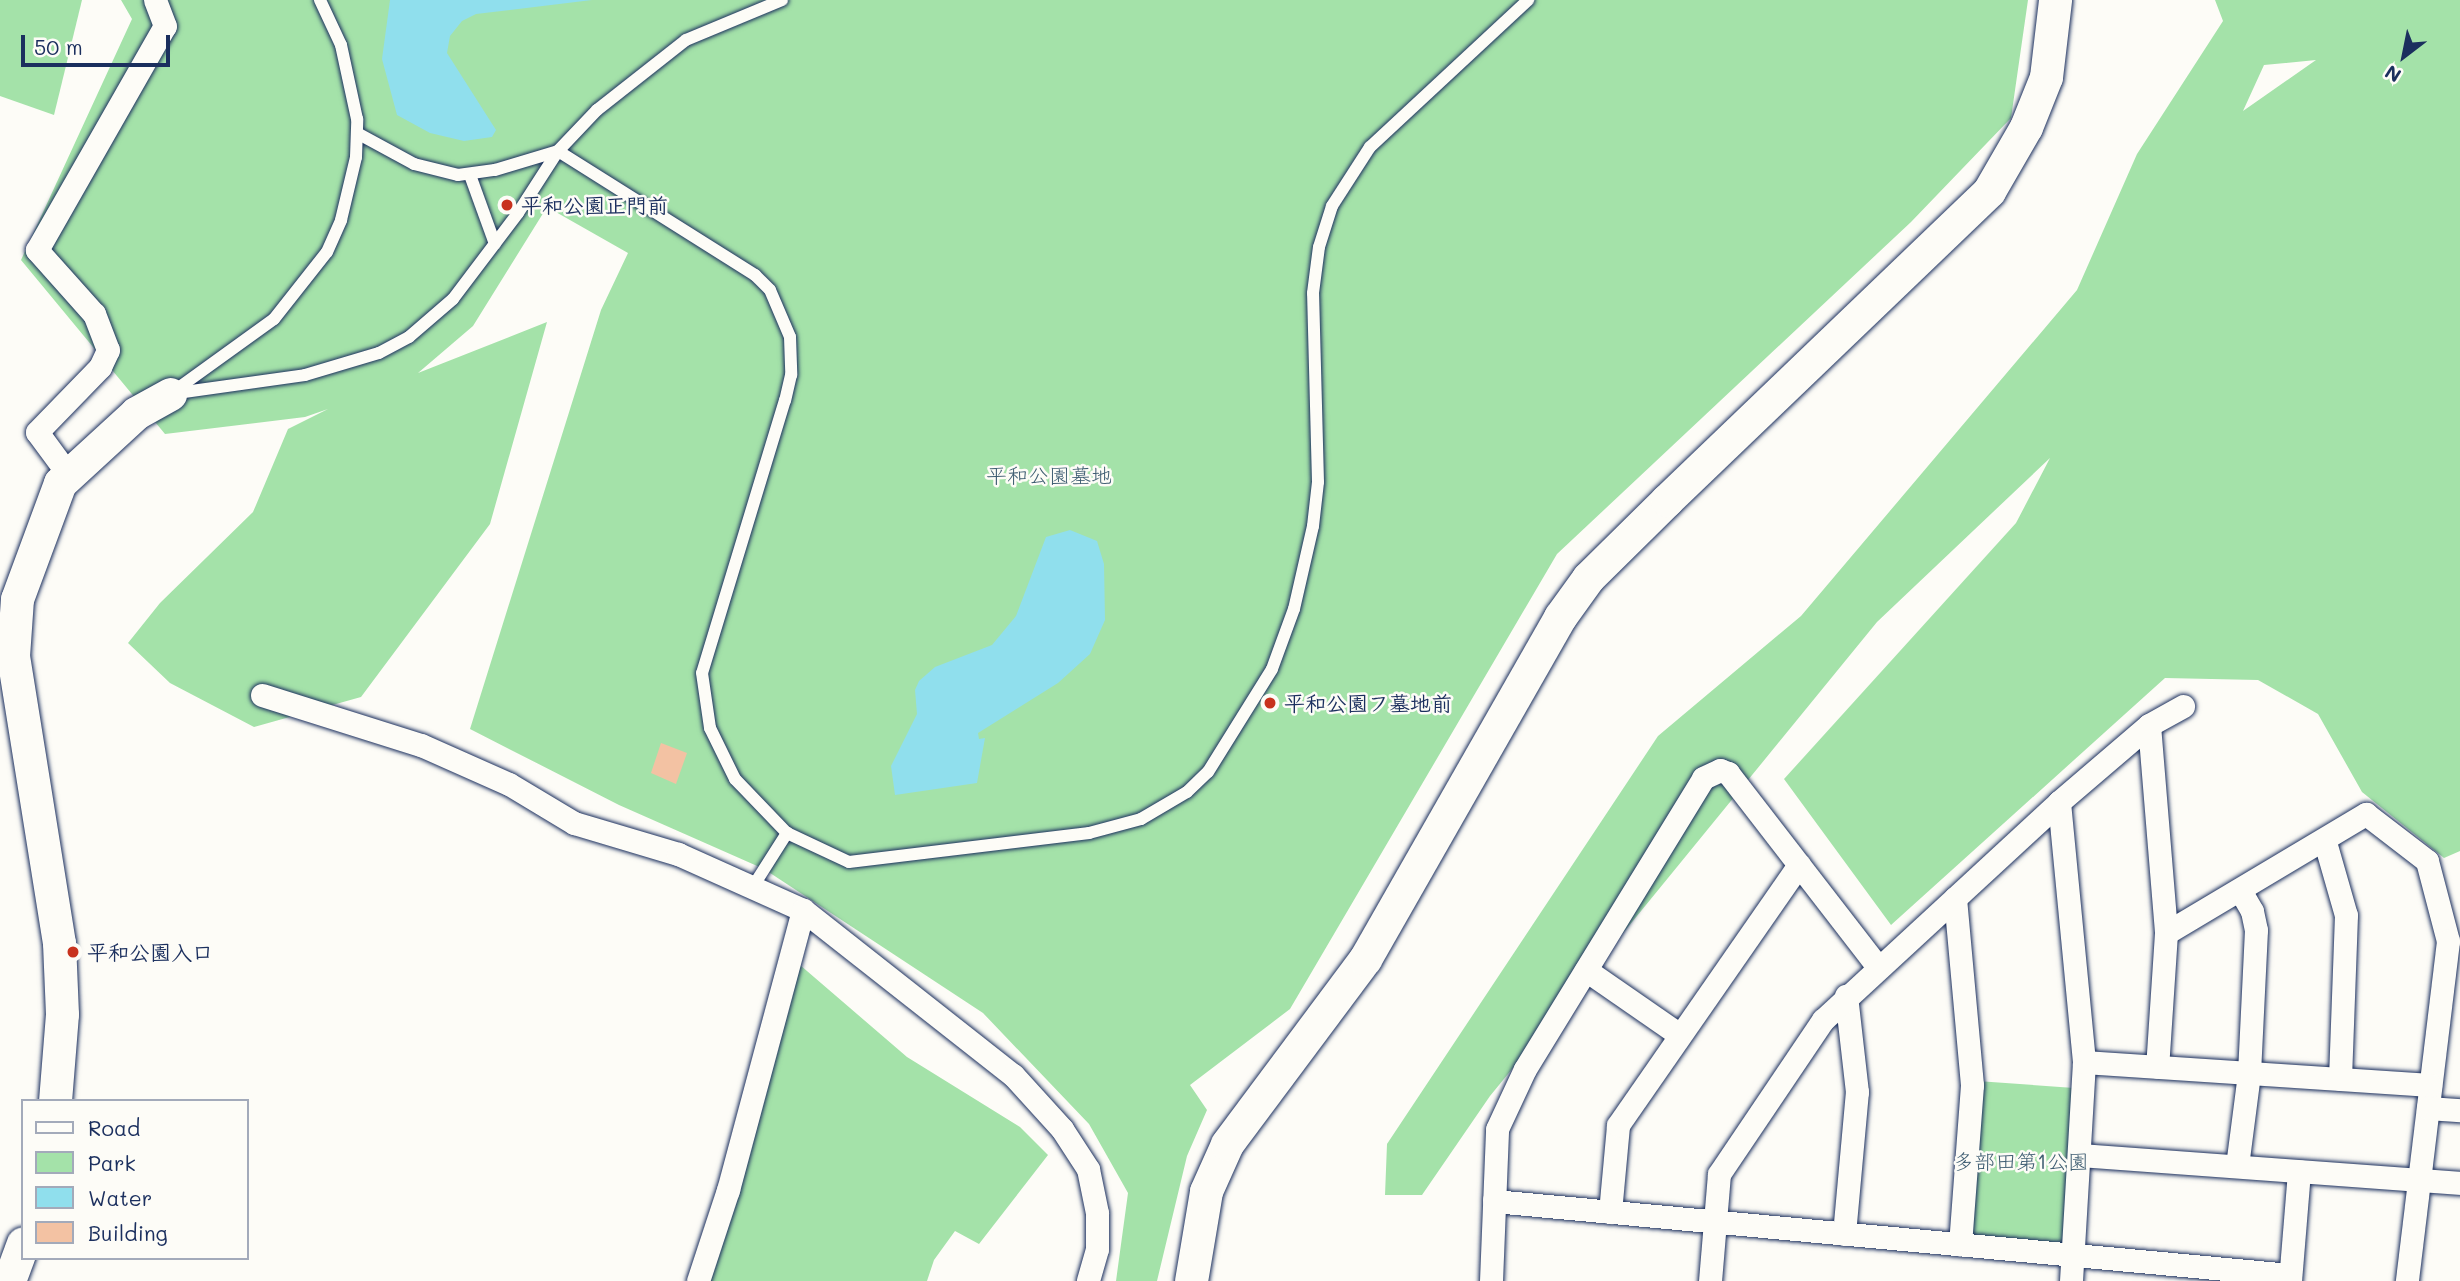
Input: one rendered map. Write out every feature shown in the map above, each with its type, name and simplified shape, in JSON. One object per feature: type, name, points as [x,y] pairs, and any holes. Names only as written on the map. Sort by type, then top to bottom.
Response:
[{"type":"street","points":[[68,474],[37,432],[100,367],[107,350],[94,314],[37,250],[165,26],[155,0]]},
{"type":"street","points":[[1191,1281],[1206,1191],[1227,1144],[1365,960],[1560,617],[1588,579],[1667,499],[1989,191],[2026,127],[2046,78],[2055,0]]},
{"type":"street","points":[[55,1099],[62,1014],[59,943],[13,656],[21,587],[44,519],[68,474],[136,413],[170,394]]},
{"type":"street","points":[[262,695],[421,745],[509,784],[574,822],[678,854],[754,885],[803,909],[1013,1075],[1062,1129],[1088,1169],[1097,1213],[1097,1249],[1088,1281]]},
{"type":"street","points":[[1710,1281],[1719,1174],[1823,1020],[1877,966],[2059,802],[2148,725],[2183,706]]},
{"type":"street","points":[[2148,725],[2166,933],[2157,1067]]},
{"type":"street","points":[[1491,1281],[1497,1129],[1525,1069],[1703,778],[1712,772],[1728,773],[1877,966]]},
{"type":"street","points":[[2059,802],[2084,1062],[2081,1155],[2071,1281]]},
{"type":"street","points":[[2166,933],[2325,842],[2366,814],[2427,861],[2448,942],[2407,1281]]},
{"type":"street","points":[[2325,842],[2346,915],[2340,1079]]},
{"type":"street","points":[[1610,1212],[1618,1125],[1799,865]]},
{"type":"street","points":[[2237,1166],[2249,1073],[2256,930],[2252,911],[2240,890]]},
{"type":"street","points":[[1955,898],[1972,1085],[1960,1245]]},
{"type":"street","points":[[698,1281],[728,1190],[803,909]]},
{"type":"street","points":[[1586,970],[1680,1035]]},
{"type":"street","points":[[1844,1234],[1857,1093],[1846,996]]},
{"type":"street","points":[[2084,1062],[2340,1079],[2429,1096],[2460,1110]]},
{"type":"street","points":[[2081,1155],[2460,1183]]},
{"type":"street","points":[[1494,1201],[2290,1278],[2299,1171]]},
{"type":"street","points":[[9,1281],[21,1248]]},
{"type":"lane","points":[[170,394],[274,319],[300,291],[327,252],[341,220],[356,158],[357,133],[344,55],[320,0]]},
{"type":"lane","points":[[170,394],[305,376],[379,353],[429,322],[495,244],[558,151],[597,110],[686,40],[782,0]]},
{"type":"lane","points":[[357,133],[415,164],[470,175],[558,151],[755,275],[770,290],[783,315],[792,354],[791,375],[702,673],[703,700],[718,748],[747,795],[787,833],[849,862],[1114,828],[1141,820],[1187,792],[1208,772],[1244,715],[1255,710],[1272,685],[1272,669],[1294,610],[1313,526],[1318,482],[1313,293],[1320,247],[1332,206],[1370,147],[1528,0]]},
{"type":"lane","points":[[470,175],[495,244]]},
{"type":"lane","points":[[754,885],[787,833]]},
{"type":"green space","points":[[0,0],[82,0],[54,115],[0,96]]},
{"type":"green space","name":"平和公園墓地","points":[[121,0],[2028,0],[2011,118],[1911,222],[1557,554],[1290,1009],[1190,1085],[1207,1110],[1187,1156],[1157,1281],[1116,1281],[1128,1193],[1089,1124],[983,1013],[764,869],[619,805],[470,729],[601,310],[628,253],[547,207],[473,326],[418,373],[547,322],[490,524],[361,697],[254,727],[170,683],[128,643],[160,603],[253,512],[288,429],[328,409],[305,417],[165,434],[21,260],[132,19]]},
{"type":"green space","points":[[2215,0],[2460,0],[2460,851],[2444,858],[2362,792],[2318,714],[2258,680],[2165,678],[1891,925],[1784,779],[2016,523],[2050,458],[1877,622],[1490,1096],[1422,1195],[1385,1195],[1387,1144],[1658,736],[1801,616],[2077,290],[2137,154],[2223,21]],"holes":[[[2316,60],[2243,111],[2264,65]]]},
{"type":"green space","points":[[800,965],[907,1057],[1020,1127],[1048,1155],[979,1244],[955,1231],[934,1260],[927,1281],[705,1281]]},
{"type":"green space","name":"多部田第1公園","points":[[1977,1081],[2074,1088],[2064,1242],[2057,1248],[1972,1238],[1967,1233]]},
{"type":"water","points":[[390,0],[592,0],[476,14],[462,21],[450,36],[447,53],[496,130],[492,137],[464,141],[430,133],[397,115],[382,59]]},
{"type":"water","points":[[1070,530],[1097,541],[1104,564],[1105,620],[1090,654],[1058,683],[978,733],[979,739],[985,738],[977,783],[895,795],[891,766],[917,714],[915,690],[919,681],[935,667],[992,645],[1016,616],[1046,537]]},
{"type":"building","points":[[661,743],[687,753],[676,784],[651,773]]},
{"type":"place","name":"平和公園正門前","points":[[507,205]]},
{"type":"place","name":"平和公園フ墓地前","points":[[1270,703]]},
{"type":"place","name":"平和公園入口","points":[[73,952]]}]
